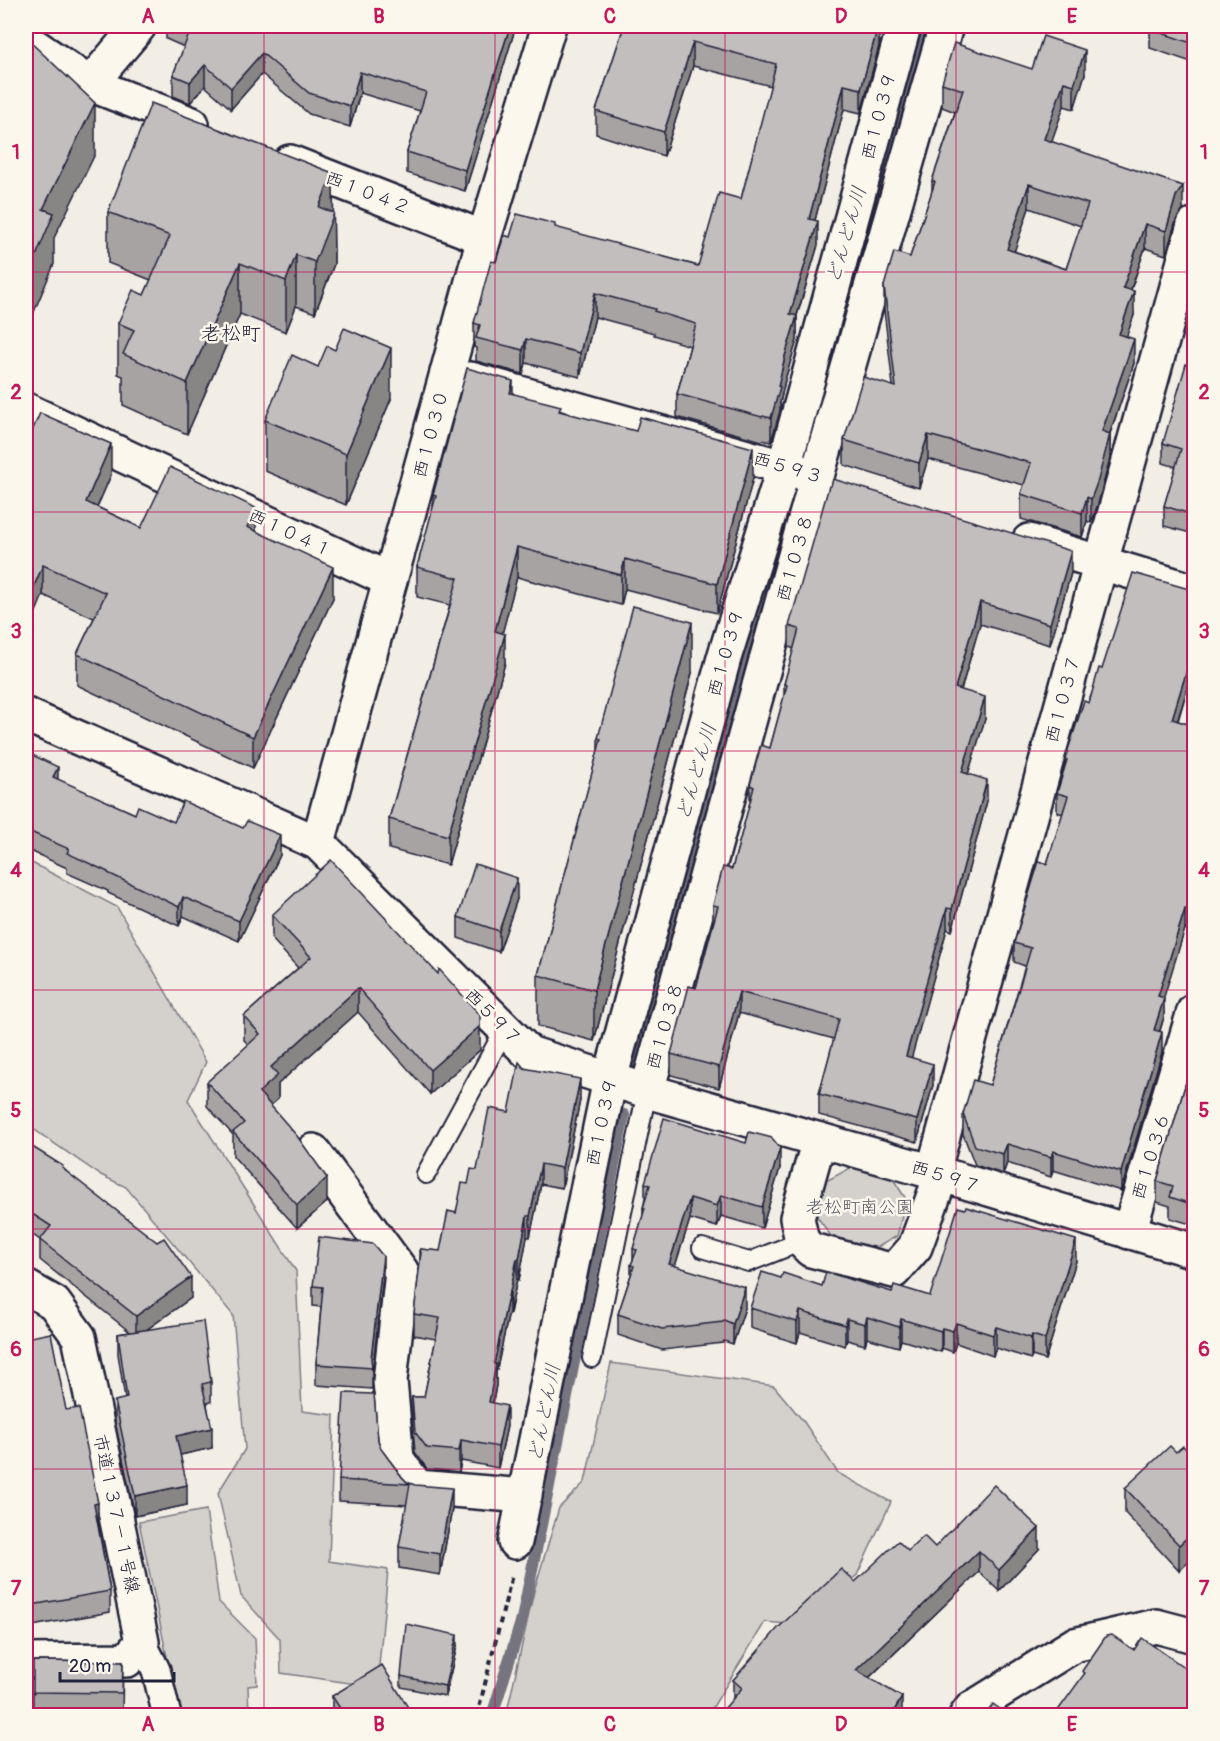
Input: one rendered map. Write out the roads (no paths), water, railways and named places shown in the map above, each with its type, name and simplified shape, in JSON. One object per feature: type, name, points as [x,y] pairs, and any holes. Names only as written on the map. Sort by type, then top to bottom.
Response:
[{"type":"street","points":[[90,84],[139,26]]},
{"type":"street","name":"西１０３０","points":[[318,843],[484,238],[549,26]]},
{"type":"street","name":"西１０３９","points":[[515,1542],[610,1079],[724,658],[784,467],[904,26]]},
{"type":"street","name":"西１０３８","points":[[647,1091],[829,480],[946,26]]},
{"type":"street","points":[[26,40],[90,84],[222,135]]},
{"type":"street","name":"西１０４２","points":[[265,152],[484,238]]},
{"type":"street","name":"西１０３７","points":[[802,1241],[811,1250],[894,1271],[915,1247],[937,1174],[1100,563],[1184,289],[1194,225]]},
{"type":"street","name":"西５９３","points":[[448,373],[829,480]]},
{"type":"street","name":"西１０４１","points":[[27,415],[390,580]]},
{"type":"street","points":[[998,532],[1194,591]]},
{"type":"street","name":"西５９７","points":[[26,715],[318,843],[529,1053],[647,1091],[1194,1251]]},
{"type":"street","name":"西１０３６","points":[[1128,1232],[1194,1011]]},
{"type":"street","points":[[802,1241],[797,1218],[819,1140]]},
{"type":"street","points":[[313,1151],[402,1272],[390,1381],[397,1459],[417,1487],[525,1496]]},
{"type":"street","name":"市道１３７－１号線","points":[[26,1287],[54,1303],[79,1336],[142,1642]]},
{"type":"street","points":[[966,1716],[971,1709],[1074,1645],[1156,1626],[1194,1636]]},
{"type":"street","points":[[26,1661],[127,1660],[142,1642],[156,1670],[167,1716]]},
{"type":"lane","points":[[426,1174],[505,1029]]},
{"type":"lane","points":[[592,1358],[647,1091]]},
{"type":"lane","points":[[702,1248],[749,1262],[802,1241]]},
{"type":"waterway","name":"どんどん川","points":[[806,453],[924,28]]},
{"type":"waterway","name":"どんどん川","points":[[634,1067],[796,487]]},
{"type":"waterway","name":"どんどん川","points":[[492,1716],[522,1619],[624,1115]]},
{"type":"district","name":"老松町","points":[[231,333]]},
{"type":"park label","name":"老松町南公園","points":[[860,1207]]}]
